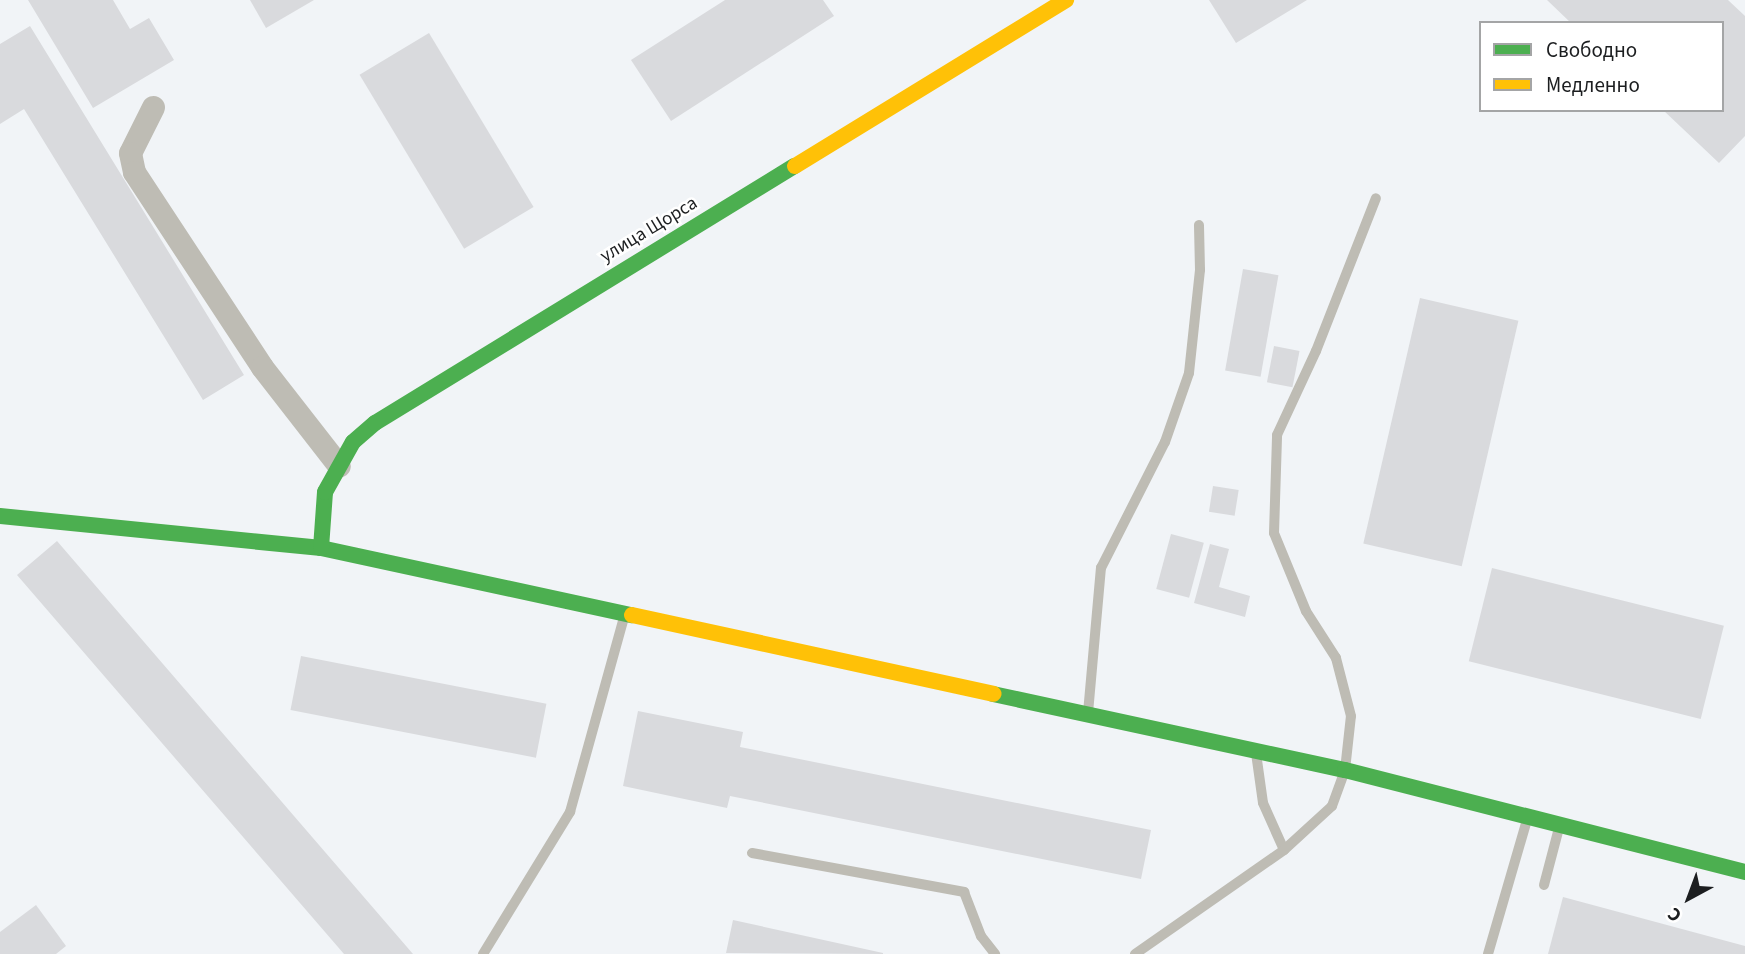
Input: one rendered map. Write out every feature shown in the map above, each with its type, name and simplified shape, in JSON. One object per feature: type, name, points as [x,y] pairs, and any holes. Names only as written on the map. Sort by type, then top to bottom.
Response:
[{"type":"street","name":"улица Щорса","points":[[321,548],[325,492],[353,442],[398,408],[1066,0]]},
{"type":"street","points":[[153,107],[130,153],[134,172],[262,367],[340,466]]},
{"type":"street","points":[[0,516],[321,548],[625,611],[1345,770],[1745,872]]},
{"type":"lane","points":[[1135,954],[1284,850],[1332,806],[1345,770],[1351,716],[1336,658],[1306,611],[1275,533],[1277,435],[1316,351],[1376,198]]},
{"type":"lane","points":[[1088,714],[1101,568],[1165,442],[1189,373],[1200,271],[1199,225]]},
{"type":"lane","points":[[483,954],[570,812],[625,611]]},
{"type":"lane","points":[[1255,750],[1264,803],[1284,850]]},
{"type":"lane","points":[[1488,954],[1528,817]]},
{"type":"lane","points":[[1545,885],[1560,825]]},
{"type":"lane","points":[[752,853],[964,892],[981,936],[995,954]]},
{"type":"building","points":[[28,0],[113,0],[130,29],[149,18],[174,60],[93,108]]},
{"type":"building","points":[[250,0],[314,0],[266,28]]},
{"type":"building","points":[[725,0],[823,0],[834,16],[671,121],[631,60]]},
{"type":"building","points":[[1209,0],[1307,0],[1236,43]]},
{"type":"building","points":[[1547,0],[1728,0],[1745,16],[1745,136],[1719,163],[1665,112],[1724,112],[1724,21],[1569,21]]},
{"type":"building","points":[[30,26],[244,375],[203,400],[24,109],[0,124],[0,44]]},
{"type":"building","points":[[429,33],[534,207],[464,249],[360,75]]},
{"type":"building","points":[[1243,269],[1278,275],[1261,377],[1225,370]]},
{"type":"building","points":[[1420,298],[1518,321],[1462,566],[1363,544]]},
{"type":"building","points":[[1274,346],[1300,351],[1292,387],[1267,382]]},
{"type":"building","points":[[1213,486],[1239,490],[1235,516],[1209,512]]},
{"type":"building","points":[[1171,534],[1204,543],[1189,598],[1156,589]]},
{"type":"building","points":[[57,541],[413,954],[344,954],[17,575]]},
{"type":"building","points":[[1210,544],[1229,549],[1219,587],[1250,596],[1245,617],[1194,603]]},
{"type":"building","points":[[1492,568],[1724,626],[1701,719],[1469,661]]},
{"type":"building","points":[[301,656],[546,704],[536,758],[291,710]]},
{"type":"building","points":[[638,711],[743,732],[740,747],[1151,830],[1141,879],[730,796],[727,808],[623,786]]},
{"type":"building","points":[[1563,897],[1745,946],[1745,954],[1548,954]]},
{"type":"building","points":[[36,905],[66,946],[56,954],[0,954],[0,932]]},
{"type":"building","points":[[733,920],[883,953],[883,954],[726,953]]},
{"type":"traffic: fast","points":[[321,548],[325,492],[353,442],[375,423],[795,166]]},
{"type":"traffic: fast","points":[[0,516],[321,548],[632,615]]},
{"type":"traffic: fast","points":[[993,694],[1345,770],[1745,872]]},
{"type":"traffic: slow","points":[[795,166],[1066,0]]},
{"type":"traffic: slow","points":[[632,615],[993,694]]}]
